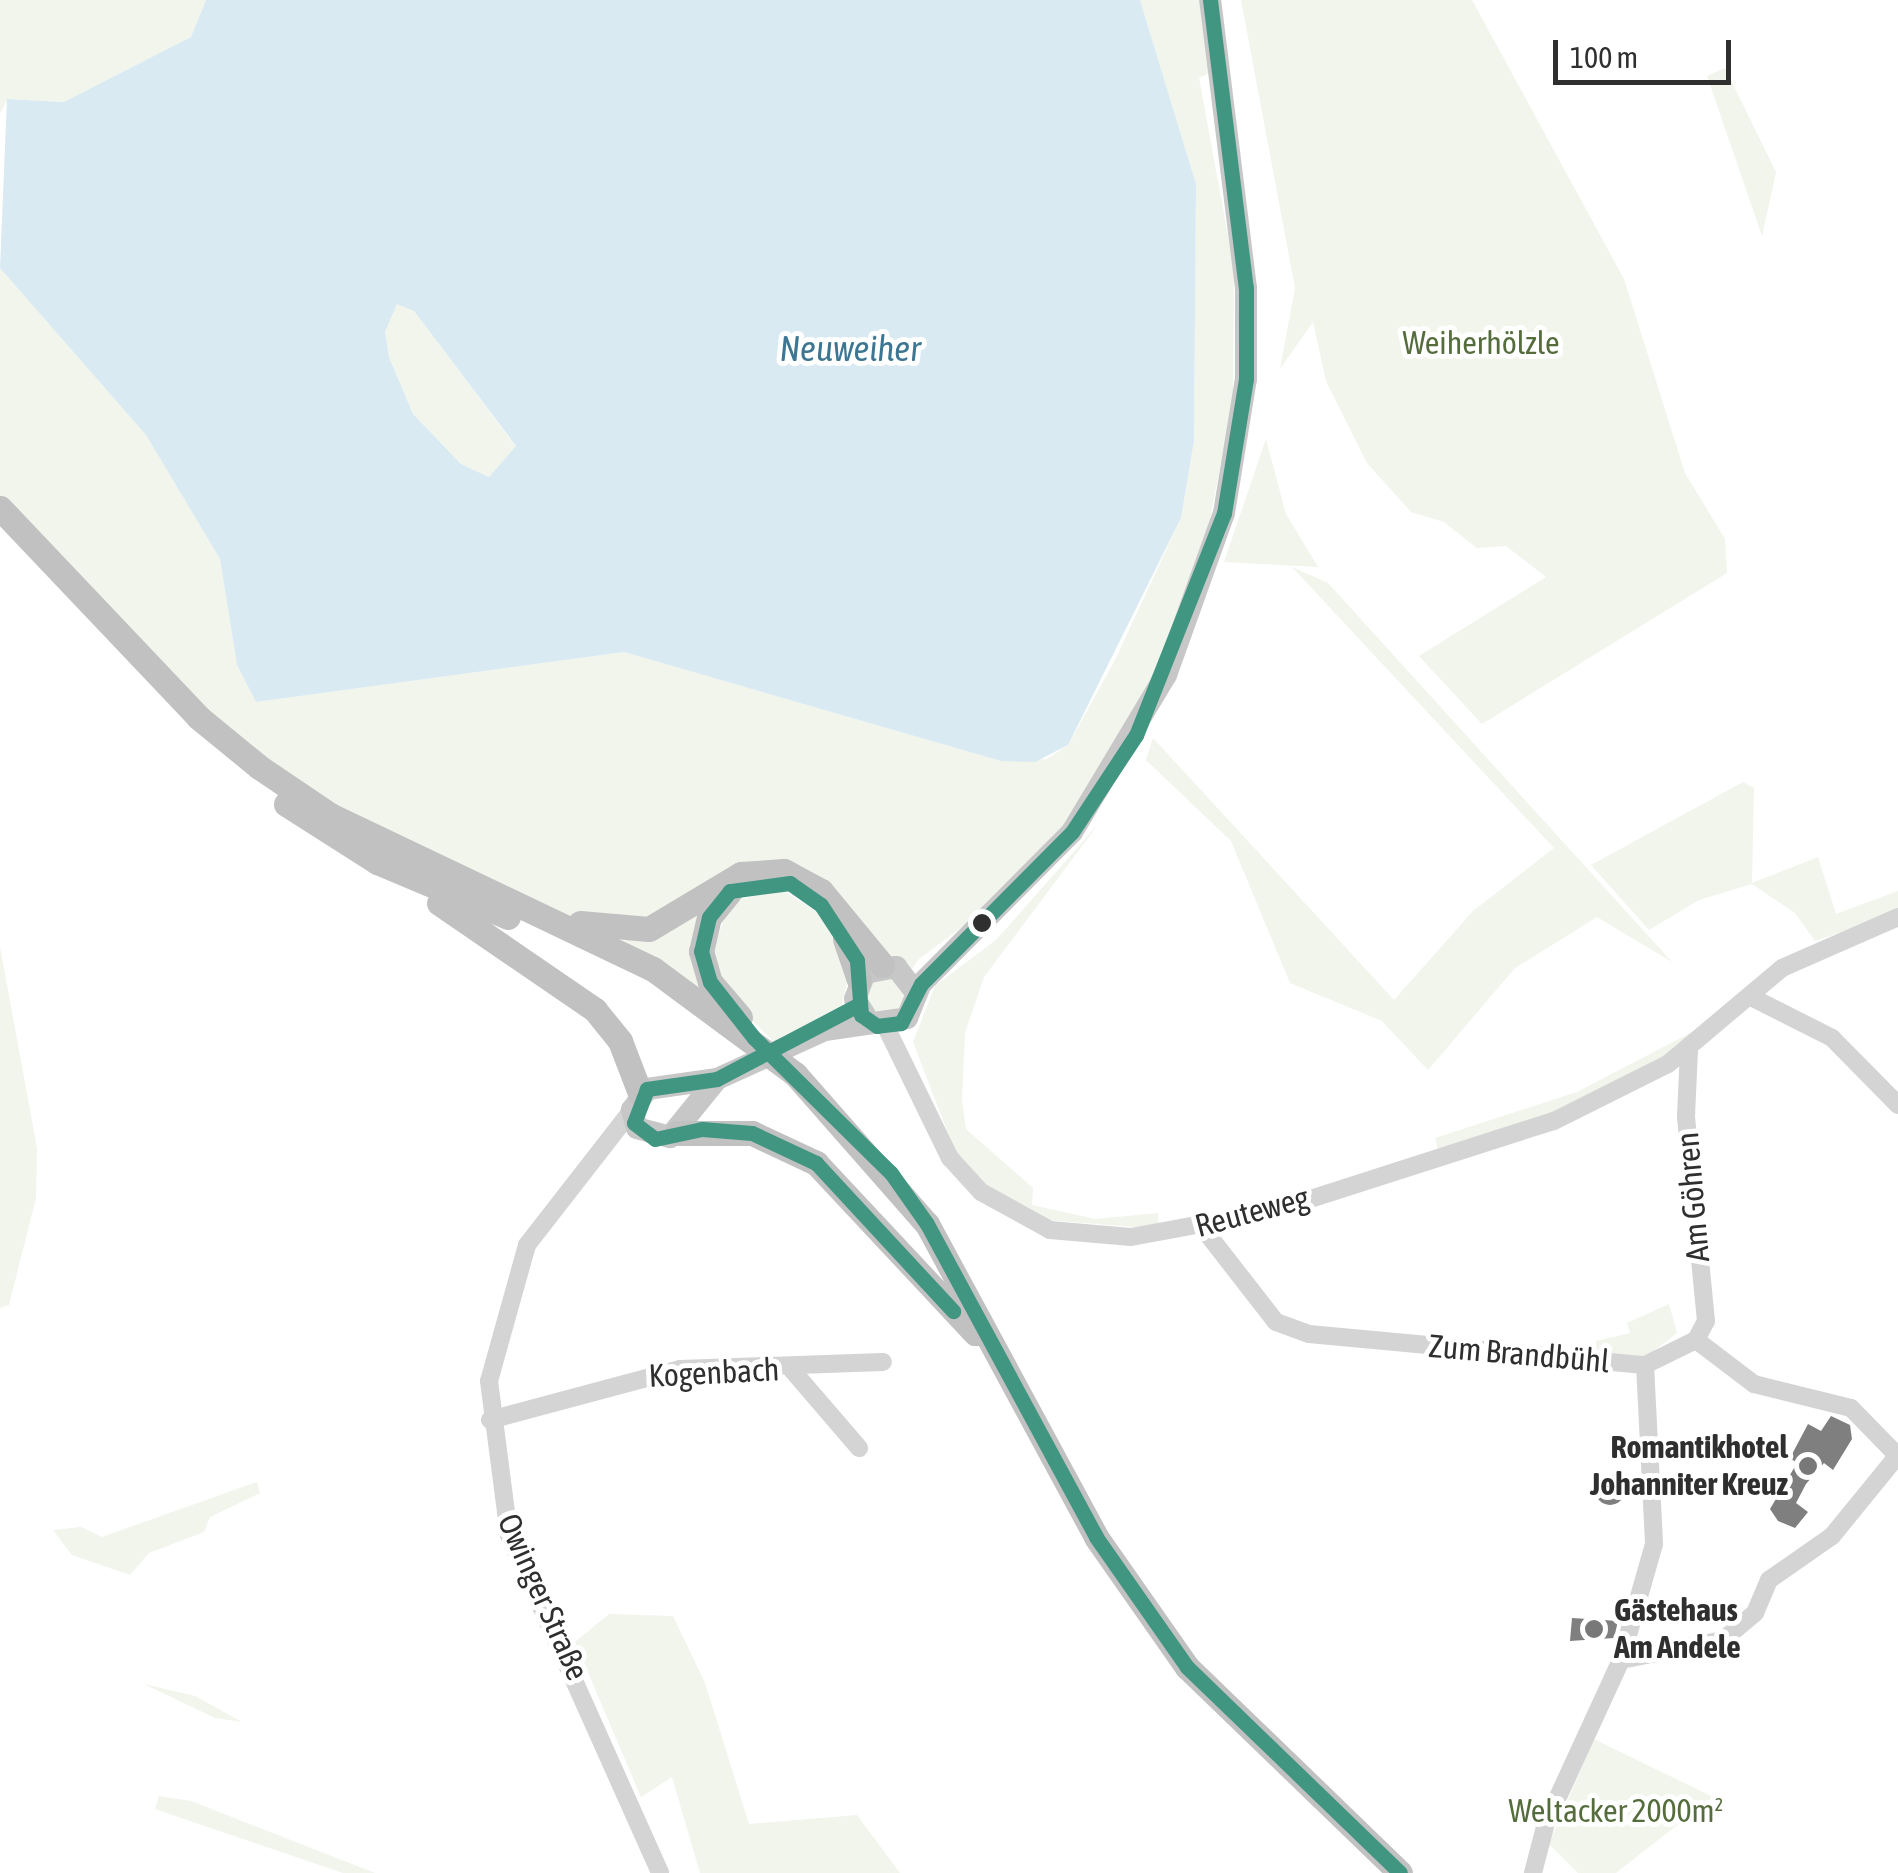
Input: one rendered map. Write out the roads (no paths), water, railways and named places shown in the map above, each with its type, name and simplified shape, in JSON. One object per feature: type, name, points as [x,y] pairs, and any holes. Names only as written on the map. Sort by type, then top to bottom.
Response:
[{"type":"highway","points":[[0,508],[262,786],[569,986],[620,1041],[636,1102]]},
{"type":"highway","points":[[198,717],[330,815],[653,969],[754,1038]]},
{"type":"highway","points":[[377,862],[581,949],[728,1038],[888,1194],[975,1333],[1077,1537],[1130,1618],[1203,1710],[1379,1873]]},
{"type":"highway","points":[[555,920],[649,929],[741,874],[784,871],[821,891],[892,968]]},
{"type":"highway","points":[[875,1011],[857,960],[812,896],[778,880],[741,884],[709,917],[702,950],[710,982],[754,1038],[891,1173],[928,1224],[1096,1537],[1187,1667],[1400,1873]]},
{"type":"highway","points":[[682,1123],[752,1133],[816,1163],[975,1333]]},
{"type":"main road","points":[[722,1077],[682,1123],[641,1133],[636,1102],[671,1088],[722,1077],[916,993],[949,953],[1029,881],[1106,786],[1166,675],[1224,513],[1249,326],[1210,0]]},
{"type":"main road","points":[[892,968],[949,953]]},
{"type":"main road","points":[[892,968],[916,993]]},
{"type":"main road","points":[[875,1011],[892,968]]},
{"type":"main road","points":[[671,1088],[682,1123]]},
{"type":"street","points":[[1898,917],[1782,968],[1751,997],[1832,1038],[1898,1104]]},
{"type":"street","name":"Reuteweg","points":[[875,1011],[906,1056],[950,1158],[1014,1216],[1098,1237],[1202,1227],[1554,1122],[1668,1064],[1751,997]]},
{"type":"street","name":"Am Göhren","points":[[1689,1050],[1686,1117],[1706,1321],[1696,1340]]},
{"type":"street","name":"Owinger Straße","points":[[636,1102],[538,1225],[506,1293],[490,1420],[509,1534],[660,1873]]},
{"type":"street","name":"Owinger Straße","points":[[593,1156],[641,1133]]},
{"type":"street","name":"Zum Brandbühl","points":[[1202,1227],[1276,1322],[1310,1334],[1645,1365],[1654,1544],[1622,1660],[1546,1823],[1532,1873]]},
{"type":"street","points":[[1622,1660],[1723,1640],[1755,1613],[1770,1580],[1832,1536],[1898,1455],[1851,1408],[1754,1384],[1696,1340],[1645,1365]]},
{"type":"street","name":"Kogenbach","points":[[490,1420],[680,1368],[792,1370],[883,1362]]},
{"type":"street","points":[[792,1370],[859,1448]]},
{"type":"water","name":"Neuweiher","points":[[206,0],[1140,0],[1196,184],[1194,441],[1181,518],[1068,745],[1035,762],[1001,761],[624,652],[256,702],[237,665],[220,559],[146,435],[0,268],[7,99],[64,102],[191,37]],"holes":[[[397,304],[414,311],[516,446],[489,477],[461,464],[413,414],[389,357],[385,332]]]},
{"type":"place","name":"Romantikhotel Johanniter Kreuz","points":[[1808,1466]]},
{"type":"place","name":"Gästehaus Am Andele","points":[[1594,1629]]},
{"type":"park label","name":"Weiherhölzle","points":[[1481,343]]},
{"type":"park label","name":"Weltacker 2000m²","points":[[1616,1811]]}]
